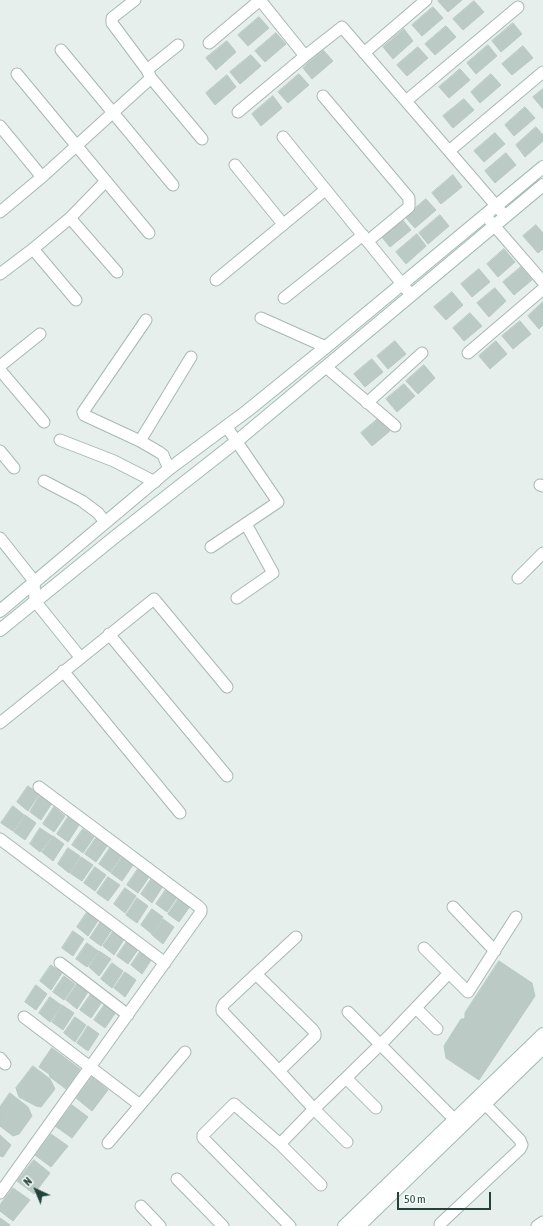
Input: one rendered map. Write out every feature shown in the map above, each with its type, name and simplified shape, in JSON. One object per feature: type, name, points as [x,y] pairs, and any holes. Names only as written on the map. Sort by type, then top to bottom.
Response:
[{"type":"street","points":[[135,0],[112,18],[112,23],[149,74],[202,138]]},
{"type":"street","points":[[209,43],[260,0],[305,56]]},
{"type":"street","points":[[364,53],[426,0]]},
{"type":"street","points":[[406,101],[518,7]]},
{"type":"street","points":[[238,112],[342,27],[505,216]]},
{"type":"street","points":[[1,210],[42,177],[112,112],[178,45]]},
{"type":"street","points":[[61,50],[173,185]]},
{"type":"street","points":[[449,151],[543,72]]},
{"type":"street","points":[[17,74],[149,233]]},
{"type":"street","points":[[284,298],[409,207],[409,198],[323,96]]},
{"type":"street","points":[[0,126],[42,177]]},
{"type":"street","points":[[283,137],[411,295]]},
{"type":"street","points":[[235,165],[283,224]]},
{"type":"street","points":[[0,611],[169,469],[326,347],[543,167]]},
{"type":"street","points":[[0,274],[70,218],[106,181]]},
{"type":"street","points":[[0,630],[116,536],[237,442],[543,185]]},
{"type":"street","points":[[216,280],[325,190]]},
{"type":"street","points":[[485,215],[543,282]]},
{"type":"street","points":[[70,218],[117,272]]},
{"type":"street","points":[[33,248],[76,300]]},
{"type":"street","points":[[468,353],[543,289]]},
{"type":"street","points":[[261,318],[326,347]]},
{"type":"street","points":[[146,320],[83,412],[84,415],[140,441],[159,452],[163,455],[169,469]]},
{"type":"street","points":[[0,366],[40,334]]},
{"type":"street","points":[[367,403],[422,352]]},
{"type":"street","points":[[140,441],[191,357]]},
{"type":"street","points":[[326,367],[395,426]]},
{"type":"street","points":[[0,370],[44,422]]},
{"type":"street","points":[[211,548],[278,501],[226,426]]},
{"type":"street","points":[[60,440],[114,461],[155,482]]},
{"type":"street","points":[[0,451],[14,468]]},
{"type":"street","points":[[44,481],[82,501],[98,513],[105,522]]},
{"type":"street","points":[[238,598],[273,572],[246,524]]},
{"type":"street","points":[[0,538],[34,582],[35,601],[80,657]]},
{"type":"street","points":[[518,578],[543,553]]},
{"type":"street","points":[[0,723],[154,598],[226,687]]},
{"type":"street","points":[[109,634],[227,776]]},
{"type":"street","points":[[63,671],[180,813]]},
{"type":"street","points":[[0,1193],[201,912],[201,909],[39,787]]},
{"type":"street","points":[[0,839],[165,963]]},
{"type":"street","points":[[453,907],[495,951]]},
{"type":"street","points":[[424,948],[468,992],[516,917]]},
{"type":"street","points":[[296,937],[224,1004],[222,1011],[347,1142]]},
{"type":"street","points":[[60,963],[128,1014]]},
{"type":"street","points":[[280,1144],[449,973]]},
{"type":"street","points":[[256,974],[315,1033],[314,1036],[279,1070]]},
{"type":"street","points":[[416,1008],[436,1029]]},
{"type":"street","points":[[348,1012],[461,1121]]},
{"type":"street","points":[[24,1017],[140,1105]]},
{"type":"street","points":[[359,1226],[543,1034]]},
{"type":"street","points":[[344,1226],[461,1121],[485,1104],[543,1048]]},
{"type":"street","points":[[108,1143],[185,1052]]},
{"type":"street","points":[[346,1078],[376,1108]]},
{"type":"street","points":[[290,1226],[203,1138],[203,1135],[234,1104],[280,1144],[320,1185]]},
{"type":"street","points":[[440,1224],[520,1149],[522,1145],[520,1140],[485,1104]]},
{"type":"street","points":[[177,1178],[223,1226]]},
{"type":"street","points":[[141,1206],[160,1226]]},
{"type":"street","points":[[537,1226],[543,1222]]},
{"type":"building","points":[[462,0],[448,12],[438,1]]},
{"type":"building","points":[[474,1],[484,12],[463,30],[453,19]]},
{"type":"building","points":[[433,7],[443,18],[422,36],[412,25]]},
{"type":"building","points":[[259,17],[269,28],[248,46],[238,35]]},
{"type":"building","points":[[513,23],[522,34],[501,52],[492,41]]},
{"type":"building","points":[[446,26],[456,37],[435,55],[425,44]]},
{"type":"building","points":[[404,29],[413,41],[393,59],[383,47]]},
{"type":"building","points":[[276,33],[286,44],[265,62],[255,51]]},
{"type":"building","points":[[227,41],[236,52],[216,70],[206,58]]},
{"type":"building","points":[[488,45],[497,56],[476,74],[467,63]]},
{"type":"building","points":[[523,46],[533,58],[512,75],[502,64]]},
{"type":"building","points":[[418,47],[428,58],[407,76],[397,65]]},
{"type":"building","points":[[323,50],[333,61],[312,79],[303,68]]},
{"type":"building","points":[[251,55],[261,66],[240,84],[230,72]]},
{"type":"building","points":[[460,69],[470,80],[449,98],[439,87]]},
{"type":"building","points":[[299,74],[309,85],[288,103],[278,92]]},
{"type":"building","points":[[491,74],[501,85],[480,103],[471,92]]},
{"type":"building","points":[[227,75],[236,87],[215,105],[206,93]]},
{"type":"building","points":[[543,89],[543,109],[533,97]]},
{"type":"building","points":[[273,96],[282,108],[261,126],[252,114]]},
{"type":"building","points":[[464,99],[474,110],[453,128],[443,116]]},
{"type":"building","points":[[525,107],[535,118],[514,136],[505,125]]},
{"type":"building","points":[[536,127],[543,135],[543,141],[525,157],[516,145]]},
{"type":"building","points":[[495,133],[505,144],[484,162],[474,151]]},
{"type":"building","points":[[506,153],[516,165],[495,183],[485,171]]},
{"type":"building","points":[[453,175],[462,187],[441,204],[432,193]]},
{"type":"building","points":[[426,199],[436,210],[415,228],[405,217]]},
{"type":"building","points":[[440,215],[449,226],[428,244],[419,233]]},
{"type":"building","points":[[401,218],[411,230],[390,247],[381,236]]},
{"type":"building","points":[[536,225],[543,233],[543,249],[538,253],[523,236]]},
{"type":"building","points":[[417,234],[426,246],[406,264],[396,252]]},
{"type":"building","points":[[504,249],[515,262],[498,277],[487,264]]},
{"type":"building","points":[[521,267],[532,280],[514,295],[503,282]]},
{"type":"building","points":[[479,269],[490,282],[472,297],[461,284]]},
{"type":"building","points":[[495,288],[506,301],[489,317],[477,303]]},
{"type":"building","points":[[452,292],[463,305],[446,320],[434,307]]},
{"type":"building","points":[[543,302],[543,325],[539,329],[528,316]]},
{"type":"building","points":[[470,313],[482,326],[464,341],[453,328]]},
{"type":"building","points":[[520,321],[531,334],[513,349],[502,336]]},
{"type":"building","points":[[395,341],[406,354],[388,369],[377,356]]},
{"type":"building","points":[[496,341],[507,354],[490,369],[479,356]]},
{"type":"building","points":[[372,359],[383,372],[365,387],[354,374]]},
{"type":"building","points":[[424,365],[435,378],[418,394],[406,381]]},
{"type":"building","points":[[404,384],[415,396],[397,412],[386,399]]},
{"type":"building","points":[[379,418],[390,431],[372,446],[361,433]]},
{"type":"building","points":[[28,786],[39,794],[28,811],[17,802]]},
{"type":"building","points":[[40,795],[52,803],[41,820],[30,812]]},
{"type":"building","points":[[13,806],[24,815],[13,831],[1,823]]},
{"type":"building","points":[[54,807],[65,816],[54,832],[43,824]]},
{"type":"building","points":[[25,815],[36,823],[25,840],[14,832]]},
{"type":"building","points":[[68,817],[79,825],[68,842],[57,834]]},
{"type":"building","points":[[40,828],[52,836],[40,852],[30,844]]},
{"type":"building","points":[[83,829],[94,837],[83,853],[72,845]]},
{"type":"building","points":[[53,836],[64,844],[53,861],[42,852]]},
{"type":"building","points":[[96,838],[107,846],[96,862],[85,854]]},
{"type":"building","points":[[68,848],[80,856],[69,873],[58,864]]},
{"type":"building","points":[[110,848],[121,856],[110,872],[99,864]]},
{"type":"building","points":[[81,857],[93,865],[82,881],[70,873]]},
{"type":"building","points":[[122,857],[133,865],[122,881],[111,873]]},
{"type":"building","points":[[95,867],[106,875],[95,891],[84,883]]},
{"type":"building","points":[[138,869],[149,877],[138,893],[127,885]]},
{"type":"building","points":[[108,877],[120,885],[108,901],[97,893]]},
{"type":"building","points":[[152,878],[163,886],[152,903],[141,894]]},
{"type":"building","points":[[125,888],[136,896],[125,913],[114,904]]},
{"type":"building","points":[[167,888],[178,896],[167,912],[156,904]]},
{"type":"building","points":[[137,898],[148,906],[137,923],[126,915]]},
{"type":"building","points":[[179,898],[190,906],[179,922],[168,914]]},
{"type":"building","points":[[152,909],[163,917],[152,934],[141,925]]},
{"type":"building","points":[[88,911],[99,919],[88,936],[77,927]]},
{"type":"building","points":[[163,919],[174,927],[163,944],[152,935]]},
{"type":"building","points":[[101,921],[112,929],[101,946],[90,938]]},
{"type":"building","points":[[114,930],[125,938],[114,955],[103,946]]},
{"type":"building","points":[[73,931],[84,939],[73,956],[62,948]]},
{"type":"building","points":[[128,940],[139,948],[128,964],[117,956]]},
{"type":"building","points":[[87,943],[98,951],[87,967],[76,959]]},
{"type":"building","points":[[142,949],[153,957],[142,974],[131,965]]},
{"type":"building","points":[[99,951],[111,959],[99,976],[89,967]]},
{"type":"building","points":[[499,961],[532,983],[535,996],[479,1080],[446,1058],[444,1046],[461,1019],[464,1019],[465,1013]]},
{"type":"building","points":[[112,963],[123,971],[112,988],[101,979]]},
{"type":"building","points":[[51,965],[62,973],[51,990],[40,981]]},
{"type":"building","points":[[125,972],[136,980],[125,997],[114,988]]},
{"type":"building","points":[[64,976],[75,984],[64,1000],[53,992]]},
{"type":"building","points":[[77,984],[88,992],[77,1009],[66,1000]]},
{"type":"building","points":[[36,985],[47,994],[36,1010],[25,1002]]},
{"type":"building","points":[[91,994],[102,1002],[91,1018],[80,1010]]},
{"type":"building","points":[[50,997],[61,1005],[50,1022],[39,1013]]},
{"type":"building","points":[[105,1004],[116,1012],[105,1028],[94,1020]]},
{"type":"building","points":[[62,1005],[74,1013],[63,1030],[52,1022]]},
{"type":"building","points":[[75,1017],[86,1025],[75,1042],[64,1033]]},
{"type":"building","points":[[88,1026],[99,1034],[88,1051],[77,1043]]},
{"type":"building","points":[[52,1048],[80,1069],[66,1089],[39,1067]]},
{"type":"building","points":[[33,1066],[50,1079],[55,1089],[41,1107],[19,1097],[16,1088]]},
{"type":"building","points":[[92,1077],[108,1090],[92,1111],[76,1098]]},
{"type":"building","points":[[10,1093],[28,1107],[32,1116],[19,1134],[13,1136],[0,1126],[0,1107]]},
{"type":"building","points":[[72,1105],[88,1117],[72,1138],[55,1126]]},
{"type":"building","points":[[51,1134],[68,1146],[51,1167],[35,1155]]},
{"type":"building","points":[[0,1135],[11,1145],[3,1157],[0,1156]]},
{"type":"building","points":[[34,1160],[50,1173],[34,1194],[17,1181]]},
{"type":"building","points":[[13,1188],[30,1200],[13,1221],[0,1211],[0,1205]]},
{"type":"building","points":[[0,1218],[10,1225],[0,1226]]}]
